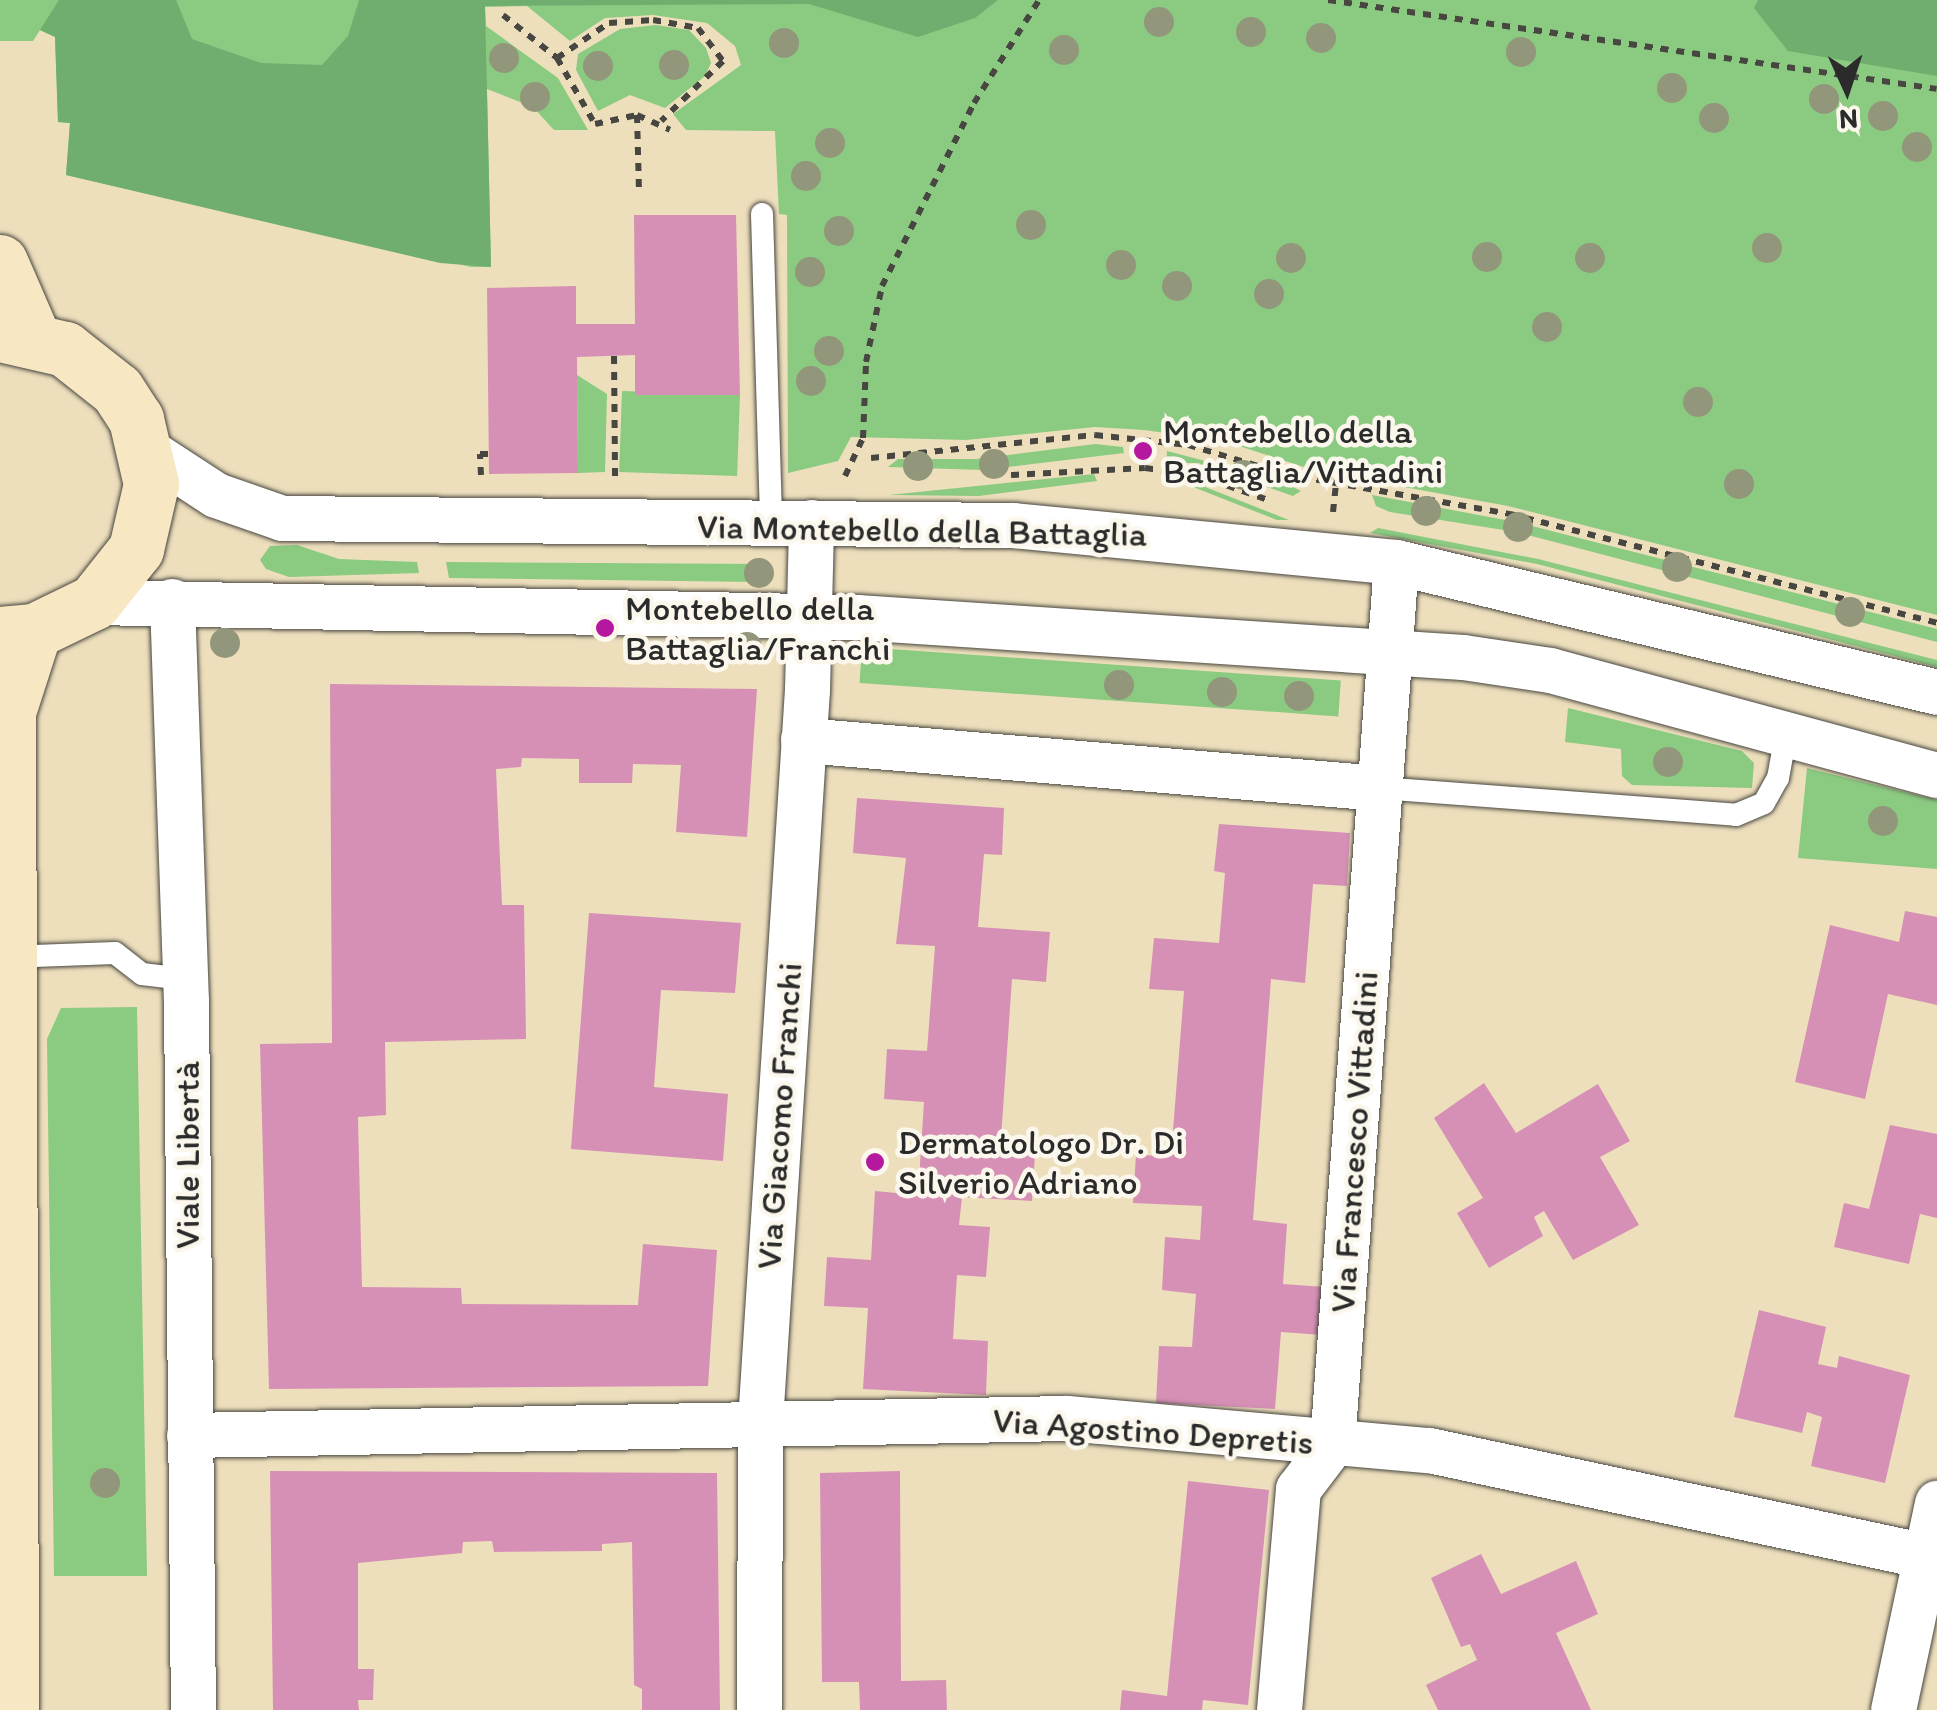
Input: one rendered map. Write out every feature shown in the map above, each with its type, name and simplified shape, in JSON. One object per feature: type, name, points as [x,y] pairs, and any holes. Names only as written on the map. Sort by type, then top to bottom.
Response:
[{"type":"main road","points":[[0,262],[16,336],[79,358],[118,390],[147,450],[147,518],[118,578],[94,602],[17,633],[4,702],[11,1710]]},
{"type":"street","name":"Via Montebello della Battaglia","points":[[147,450],[216,495],[282,518],[1116,531],[1396,562],[1937,692]]},
{"type":"street","name":"Via Giacomo Franchi","points":[[759,1710],[760,1422],[810,616],[791,523]]},
{"type":"street","name":"Via Francesco Vittadini","points":[[1332,1444],[1396,562]]},
{"type":"street","name":"Viale Libertà","points":[[172,601],[184,979],[193,1710]]},
{"type":"street","points":[[94,602],[810,616],[1388,652],[1550,670],[1937,774]]},
{"type":"street","points":[[803,740],[1380,788]]},
{"type":"street","name":"Via Agostino Depretis","points":[[189,1435],[1067,1418],[1430,1450],[1926,1556]]},
{"type":"street","points":[[1279,1710],[1298,1489],[1332,1444]]},
{"type":"street","points":[[1893,1710],[1937,1502]]},
{"type":"lane","points":[[762,214],[791,523]]},
{"type":"lane","points":[[1380,788],[1736,815],[1764,803],[1778,778],[1786,735]]},
{"type":"lane","points":[[7,957],[115,953],[142,974],[184,979]]},
{"type":"path","points":[[791,523],[855,463],[864,438],[866,362],[882,286],[974,102],[1039,0]]},
{"type":"path","points":[[1328,0],[1937,89]]},
{"type":"path","points":[[503,15],[557,58],[595,124],[637,115],[661,120],[670,130]]},
{"type":"path","points":[[557,58],[610,23],[653,20],[698,28],[724,61],[661,120]]},
{"type":"path","points":[[637,115],[639,189]]},
{"type":"path","points":[[614,356],[615,479]]},
{"type":"path","points":[[871,458],[1095,435],[1188,445],[1336,484],[1510,514],[1937,623]]},
{"type":"path","points":[[1333,512],[1336,484]]},
{"type":"green space","points":[[0,0],[1937,0],[1937,615],[1508,506],[1316,471],[1224,441],[1144,430],[1095,427],[966,440],[851,437],[838,461],[788,473],[787,215],[779,214],[775,131],[686,130],[673,114],[741,65],[735,46],[707,23],[653,15],[605,18],[570,41],[527,6],[485,7],[486,26],[558,78],[588,130],[554,130],[533,107],[487,89],[491,267],[471,267],[66,175],[70,123],[58,122],[55,37],[40,30],[33,41],[0,41]]},
{"type":"green space","points":[[59,0],[176,0],[192,39],[261,63],[322,65],[348,36],[359,0],[998,0],[975,18],[918,37],[809,4],[485,6],[491,267],[440,263],[66,175],[70,123],[58,122],[55,37],[40,30]]},
{"type":"green space","points":[[1758,0],[1937,0],[1937,76],[1788,51],[1754,8]]},
{"type":"green space","points":[[656,25],[689,30],[706,48],[711,63],[705,76],[665,108],[630,95],[598,111],[576,70],[578,54],[620,29]]},
{"type":"green space","points":[[577,375],[607,394],[605,472],[578,473]]},
{"type":"green space","points":[[622,391],[740,395],[737,476],[619,472]]},
{"type":"green space","points":[[1095,444],[1123,447],[1124,453],[983,470],[888,467],[898,459],[976,459]]},
{"type":"green space","points":[[1167,451],[1278,480],[1301,491],[1293,496],[1198,463],[1166,463]]},
{"type":"green space","points":[[1094,474],[1097,481],[979,496],[889,495]]},
{"type":"green space","points":[[1183,483],[1195,483],[1289,520],[1277,520]]},
{"type":"green space","points":[[1372,495],[1516,522],[1937,629],[1937,642],[1516,532],[1390,512],[1376,506]]},
{"type":"green space","points":[[1378,528],[1538,559],[1937,660],[1937,667],[1537,564],[1370,533]]},
{"type":"green space","points":[[297,545],[339,559],[417,562],[419,573],[289,577],[266,569],[260,560],[270,546]]},
{"type":"green space","points":[[446,562],[766,564],[769,576],[755,582],[449,578]]},
{"type":"green space","points":[[862,647],[1341,680],[1338,716],[859,683]]},
{"type":"green space","points":[[1568,708],[1742,751],[1754,763],[1752,788],[1632,785],[1622,776],[1621,749],[1565,742]]},
{"type":"green space","points":[[1807,768],[1937,800],[1937,869],[1798,858]]},
{"type":"green space","points":[[137,1007],[147,1576],[54,1576],[47,1039],[61,1008]]},
{"type":"building","points":[[634,215],[736,215],[740,395],[635,395],[635,355],[577,357],[578,473],[489,474],[487,288],[576,286],[576,324],[635,324]]},
{"type":"building","points":[[330,684],[757,689],[747,837],[676,832],[681,765],[633,764],[632,783],[579,783],[579,759],[522,758],[521,767],[496,769],[502,905],[524,905],[526,1039],[385,1042],[386,1115],[358,1117],[362,1287],[461,1288],[462,1304],[638,1305],[643,1244],[717,1250],[708,1386],[269,1389],[260,1044],[332,1043]]},
{"type":"building","points":[[857,798],[1004,808],[1002,855],[984,854],[978,927],[1050,932],[1046,982],[1012,979],[1000,1153],[1035,1155],[1032,1201],[962,1197],[959,1225],[990,1227],[986,1277],[957,1275],[953,1339],[988,1341],[986,1395],[863,1389],[868,1308],[824,1306],[827,1257],[871,1260],[875,1191],[918,1195],[924,1102],[884,1099],[887,1049],[927,1051],[935,946],[896,944],[906,858],[853,853]]},
{"type":"building","points":[[1219,824],[1350,833],[1347,886],[1313,884],[1305,983],[1271,979],[1253,1220],[1287,1224],[1283,1284],[1325,1287],[1322,1335],[1281,1332],[1275,1409],[1156,1403],[1159,1346],[1192,1347],[1196,1294],[1162,1290],[1165,1237],[1200,1240],[1202,1206],[1133,1203],[1136,1155],[1171,1156],[1184,991],[1149,989],[1154,938],[1219,943],[1225,873],[1214,871]]},
{"type":"building","points":[[1905,911],[1937,917],[1937,1005],[1888,994],[1865,1099],[1795,1082],[1830,925],[1899,942]]},
{"type":"building","points":[[589,913],[741,923],[735,993],[661,990],[654,1087],[728,1094],[723,1161],[571,1149]]},
{"type":"building","points":[[1484,1083],[1516,1133],[1598,1084],[1630,1141],[1600,1157],[1639,1225],[1573,1260],[1544,1211],[1534,1217],[1543,1236],[1489,1268],[1457,1213],[1483,1198],[1434,1118]]},
{"type":"building","points":[[1890,1125],[1937,1134],[1937,1218],[1920,1214],[1909,1264],[1834,1247],[1844,1203],[1869,1209]]},
{"type":"building","points":[[1759,1310],[1826,1327],[1818,1364],[1837,1368],[1839,1356],[1910,1375],[1885,1483],[1811,1466],[1822,1417],[1807,1412],[1802,1433],[1734,1417]]},
{"type":"building","points":[[270,1471],[717,1473],[720,1710],[642,1710],[642,1689],[634,1685],[632,1542],[602,1544],[602,1551],[494,1552],[492,1541],[463,1542],[462,1553],[358,1563],[358,1669],[374,1669],[373,1700],[358,1700],[359,1710],[273,1710]]},
{"type":"building","points":[[900,1471],[901,1681],[946,1680],[947,1710],[860,1710],[859,1682],[822,1682],[820,1473]]},
{"type":"building","points":[[1188,1481],[1269,1490],[1248,1705],[1203,1700],[1202,1710],[1120,1710],[1122,1690],[1167,1696]]},
{"type":"building","points":[[1481,1554],[1501,1594],[1576,1561],[1598,1614],[1556,1633],[1591,1710],[1438,1710],[1426,1685],[1477,1660],[1470,1644],[1461,1647],[1431,1578]]},
{"type":"place","name":"Montebello della Battaglia/Vittadini","points":[[1143,451]]},
{"type":"place","name":"Montebello della Battaglia/Franchi","points":[[605,628]]},
{"type":"place","name":"Dermatologo Dr. Di Silverio Adriano","points":[[875,1162]]}]
